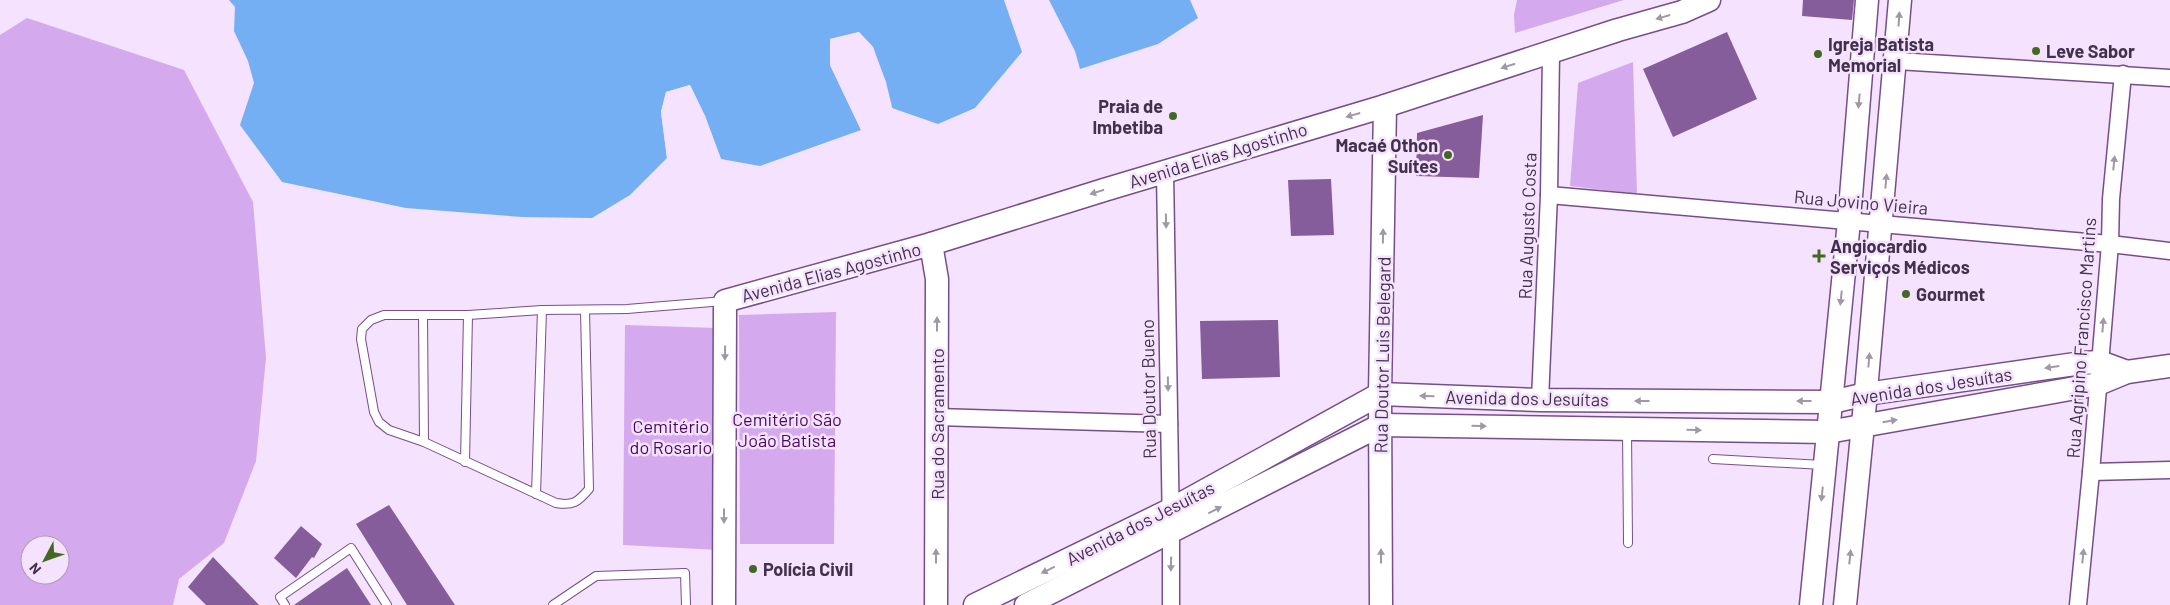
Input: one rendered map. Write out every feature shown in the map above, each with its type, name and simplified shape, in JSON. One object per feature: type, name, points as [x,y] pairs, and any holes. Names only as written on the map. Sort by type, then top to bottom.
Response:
[{"type":"street","name":"Avenida Elias Agostinho","points":[[725,301],[931,244],[1385,106],[1618,30],[1682,12],[1709,0]]},
{"type":"street","points":[[1811,605],[1849,221],[1867,0]]},
{"type":"street","points":[[1845,605],[1882,224],[1900,0]]},
{"type":"street","name":"Rua Augusto Costa","points":[[1540,400],[1549,195],[1551,53]]},
{"type":"street","points":[[1896,61],[2170,78]]},
{"type":"street","name":"Rua Agripino Francisco Martins","points":[[2078,605],[2091,472],[2110,244],[2111,199],[2123,74]]},
{"type":"street","name":"Rua Doutor Luis Belegard","points":[[1381,605],[1380,394],[1385,106]]},
{"type":"street","name":"Rua Doutor Bueno","points":[[1165,172],[1171,532],[1170,605]]},
{"type":"street","name":"Rua Jovino Vieira","points":[[1549,195],[2110,244],[2170,251]]},
{"type":"street","name":"Rua do Sacramento","points":[[931,244],[937,279],[936,605]]},
{"type":"street","points":[[724,605],[725,301]]},
{"type":"street","name":"Avenida dos Jesuítas","points":[[975,605],[1170,510],[1380,394],[1540,400],[1832,402],[1866,394],[2072,364],[2100,362],[2127,372]]},
{"type":"street","name":"Avenida dos Jesuítas","points":[[1026,605],[1381,425],[1828,432],[2098,384],[2127,372],[2170,366]]},
{"type":"street","points":[[937,417],[1169,424]]},
{"type":"street","points":[[2091,472],[2170,470]]},
{"type":"lane","points":[[585,310],[589,489],[581,499],[568,505],[556,503],[424,442],[389,430],[379,422],[374,412],[361,338],[362,329],[370,320],[384,315],[468,315],[725,301]]},
{"type":"lane","points":[[536,494],[542,310]]},
{"type":"lane","points":[[423,315],[424,442]]},
{"type":"lane","points":[[465,462],[468,315]]},
{"type":"lane","points":[[1627,428],[1628,543]]},
{"type":"lane","points":[[1713,459],[1825,465]]},
{"type":"lane","points":[[285,605],[280,597],[351,548],[387,605]]},
{"type":"lane","points":[[553,605],[596,576],[685,573],[686,605]]},
{"type":"green space","points":[[1517,0],[1624,0],[1515,33],[1514,15]]},
{"type":"green space","points":[[27,18],[184,70],[253,202],[266,358],[256,461],[224,543],[179,579],[173,605],[0,605],[0,35]]},
{"type":"green space","points":[[1633,62],[1637,194],[1570,186],[1578,83]]},
{"type":"green space","name":"Cemitério São João Batista","points":[[836,312],[834,544],[740,544],[739,315]]},
{"type":"green space","name":"Cemitério do Rosario","points":[[625,325],[717,328],[719,550],[623,545]]},
{"type":"water","points":[[229,0],[1004,0],[1022,52],[975,108],[938,124],[892,108],[873,47],[859,32],[830,39],[830,65],[861,130],[760,166],[721,159],[705,116],[690,85],[666,92],[661,112],[667,158],[630,195],[592,218],[522,217],[406,208],[282,182],[240,125],[254,83],[248,61],[234,31],[235,7]]},
{"type":"water","points":[[1049,0],[1190,0],[1198,18],[1158,44],[1080,69],[1075,51]]},
{"type":"pier","points":[[859,32],[873,47],[886,82],[893,111],[890,109],[871,49],[858,34],[832,41],[833,64],[863,129],[862,132],[830,65],[830,39]]},
{"type":"pier","points":[[690,85],[705,116],[722,162],[719,160],[703,117],[688,88],[668,94],[663,113],[670,157],[668,160],[667,158],[661,112],[666,92]]},
{"type":"building","points":[[1803,0],[1854,0],[1852,20],[1802,16]]},
{"type":"building","points":[[1727,32],[1757,99],[1673,137],[1643,69]]},
{"type":"building","name":"Macaé Othon Suítes","points":[[1483,115],[1479,178],[1416,176],[1417,133]]},
{"type":"building","points":[[1331,179],[1334,235],[1291,236],[1288,180]]},
{"type":"building","points":[[1278,320],[1280,377],[1202,379],[1200,321]]},
{"type":"building","points":[[389,505],[455,605],[407,605],[356,524]]},
{"type":"building","points":[[301,526],[322,544],[314,558],[312,557],[296,578],[274,558]]},
{"type":"building","points":[[213,557],[259,605],[206,605],[188,587]]},
{"type":"building","points":[[347,568],[371,605],[294,605],[321,586]]},
{"type":"place","name":"Leve Sabor","points":[[2036,51]]},
{"type":"place","name":"Igreja Batista Memorial","points":[[1818,54]]},
{"type":"place","name":"Praia de Imbetiba","points":[[1173,116]]},
{"type":"place","name":"Macaé Othon Suítes","points":[[1448,155]]},
{"type":"place","name":"Angiocardio Serviços Médicos","points":[[1819,256]]},
{"type":"place","name":"Gourmet","points":[[1906,294]]},
{"type":"place","name":"Polícia Civil","points":[[753,569]]}]
